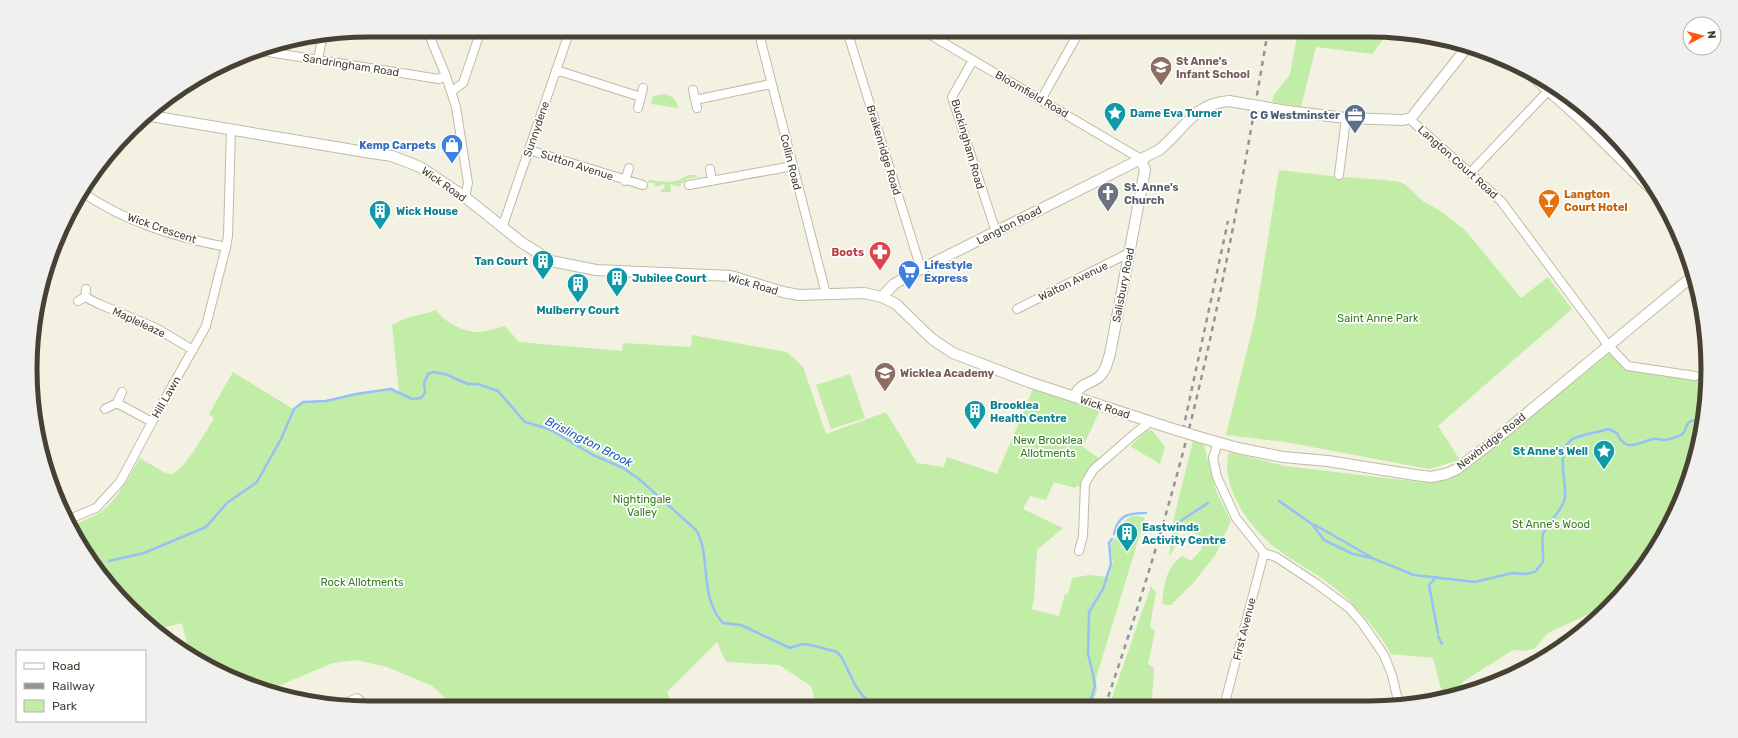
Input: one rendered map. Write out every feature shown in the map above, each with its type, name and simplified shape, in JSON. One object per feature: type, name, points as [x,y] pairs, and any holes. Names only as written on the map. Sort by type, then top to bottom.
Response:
[{"type":"street","points":[[430,37],[452,91],[458,114],[468,183],[465,197]]},
{"type":"street","points":[[452,91],[463,84],[479,37]]},
{"type":"street","name":"Sunnydene","points":[[502,228],[568,37]]},
{"type":"street","name":"Collin Road","points":[[760,37],[826,294]]},
{"type":"street","name":"Braikenridge Road","points":[[849,37],[921,269]]},
{"type":"street","name":"Bloomfield Road","points":[[934,37],[1141,159]]},
{"type":"street","points":[[1041,100],[1076,37]]},
{"type":"street","points":[[318,60],[322,41]]},
{"type":"street","points":[[1411,118],[1464,51]]},
{"type":"street","name":"Sandringham Road","points":[[270,52],[439,79],[446,76]]},
{"type":"street","name":"Buckingham Road","points":[[973,60],[952,97],[996,232]]},
{"type":"street","points":[[556,70],[641,96]]},
{"type":"street","points":[[693,90],[696,104],[772,84]]},
{"type":"street","points":[[1542,86],[1579,119],[1643,182]]},
{"type":"street","points":[[638,108],[643,88]]},
{"type":"street","points":[[1470,173],[1548,91]]},
{"type":"street","name":"Langton Court Road","points":[[1141,159],[1159,150],[1169,142],[1193,115],[1216,102],[1229,101],[1287,111],[1346,118],[1403,120],[1411,118],[1413,122],[1501,201],[1608,345],[1628,366],[1695,376]]},
{"type":"street","name":"Wick Road","points":[[153,116],[392,156],[420,167],[465,197],[502,228],[551,261],[572,266],[620,272],[686,273],[731,276],[783,292],[812,295],[864,294],[882,296],[896,304],[932,339],[952,353],[1014,377],[1150,422],[1218,442]]},
{"type":"street","points":[[1339,175],[1346,118]]},
{"type":"street","points":[[226,247],[228,236],[231,129]]},
{"type":"street","name":"Sutton Avenue","points":[[529,150],[625,181],[643,185]]},
{"type":"street","name":"Langton Road","points":[[882,296],[894,284],[921,269],[1141,159]]},
{"type":"street","name":"Salisbury Road","points":[[1074,396],[1079,387],[1098,378],[1106,368],[1110,354],[1145,170],[1141,159]]},
{"type":"street","points":[[689,185],[793,166]]},
{"type":"street","name":"Sutton Avenue","points":[[625,181],[629,168]]},
{"type":"street","points":[[710,169],[712,181]]},
{"type":"street","name":"Wick Crescent","points":[[86,195],[145,225],[185,239],[226,247]]},
{"type":"street","name":"Hill Lawn","points":[[72,518],[96,508],[107,498],[120,482],[206,326],[226,247]]},
{"type":"street","name":"Walton Avenue","points":[[1017,309],[1129,254]]},
{"type":"street","name":"Newbridge Road","points":[[1218,442],[1238,448],[1283,457],[1328,461],[1415,476],[1431,477],[1440,475],[1457,469],[1491,443],[1689,280]]},
{"type":"street","name":"Mapleleaze","points":[[83,296],[98,304],[156,328],[193,350]]},
{"type":"street","points":[[105,409],[117,403],[122,392]]},
{"type":"street","points":[[117,403],[152,422]]},
{"type":"street","points":[[1079,551],[1083,531],[1085,484],[1093,470],[1150,422]]},
{"type":"street","points":[[1218,442],[1213,458],[1216,477],[1236,518],[1264,553],[1276,557],[1317,584],[1349,608],[1384,655],[1392,675],[1398,699]]},
{"type":"street","name":"First Avenue","points":[[1225,701],[1264,553]]},
{"type":"green space","points":[[1297,37],[1384,38],[1372,54],[1316,47],[1301,107],[1272,102],[1274,95],[1290,74]]},
{"type":"green space","points":[[665,94],[674,98],[679,108],[651,104],[653,96]]},
{"type":"green space","name":"Saint Anne Park","points":[[1279,170],[1400,182],[1406,185],[1424,202],[1439,210],[1465,230],[1521,298],[1548,277],[1572,309],[1438,426],[1460,460],[1429,469],[1285,442],[1226,435],[1255,319]]},
{"type":"green space","points":[[689,175],[697,175],[697,177],[686,179],[686,182],[681,183],[681,186],[670,184],[671,192],[660,192],[665,187],[664,184],[654,187],[655,183],[648,183],[649,180],[669,182],[677,181]]},
{"type":"green space","name":"Nightingale Valley","points":[[436,310],[444,319],[455,326],[474,332],[505,326],[519,342],[622,351],[623,343],[691,347],[692,335],[787,352],[803,367],[826,434],[886,412],[917,463],[944,467],[947,457],[997,474],[1033,389],[1100,410],[1083,447],[1100,459],[1085,475],[1080,487],[1076,486],[1075,488],[1054,482],[1046,500],[1030,496],[1023,509],[1063,528],[1037,550],[1034,600],[1031,609],[1059,616],[1065,594],[1068,594],[1072,578],[1089,575],[1109,577],[1113,561],[1110,547],[1111,543],[1117,536],[1119,528],[1132,516],[1145,518],[1096,678],[1097,691],[1093,701],[815,701],[811,686],[779,665],[726,662],[717,642],[667,692],[671,701],[467,701],[465,698],[458,701],[448,701],[432,686],[387,667],[356,660],[333,663],[275,687],[242,676],[203,657],[188,647],[182,623],[162,628],[134,604],[106,571],[76,525],[102,511],[114,500],[140,458],[170,474],[181,467],[201,440],[214,418],[209,414],[233,372],[293,409],[303,402],[326,401],[356,394],[391,389],[399,392],[392,325],[409,317]]},
{"type":"green space","name":"St Anne's Wood","points":[[1611,352],[1639,370],[1700,380],[1695,434],[1690,455],[1676,496],[1657,535],[1619,588],[1598,610],[1548,633],[1535,648],[1525,651],[1513,650],[1464,681],[1457,689],[1442,693],[1433,658],[1391,654],[1373,628],[1344,596],[1321,578],[1273,546],[1254,527],[1238,504],[1232,492],[1227,465],[1229,452],[1285,466],[1429,483],[1445,480],[1454,476]]},
{"type":"green space","points":[[850,374],[865,418],[831,429],[816,385]]},
{"type":"green space","points":[[1152,430],[1165,447],[1160,464],[1130,446],[1146,431]]},
{"type":"green space","points":[[1193,441],[1204,445],[1216,491],[1231,521],[1216,554],[1194,582],[1171,605],[1166,605],[1162,603],[1165,583],[1169,571],[1176,561],[1182,556],[1191,561],[1201,550],[1204,537],[1182,529],[1172,553],[1169,556],[1175,513]]},
{"type":"green space","points":[[1151,586],[1156,593],[1150,626],[1155,632],[1148,664],[1154,668],[1152,701],[1111,701]]},
{"type":"waterway","name":"Brislington Brook","points":[[109,561],[144,553],[206,527],[227,503],[257,482],[281,439],[294,409],[303,402],[326,401],[356,394],[391,389],[412,399],[421,398],[425,393],[424,383],[428,374],[433,372],[445,374],[468,384],[478,384],[498,391],[525,422],[549,429],[593,455],[623,468],[639,479],[696,530],[701,540],[710,601],[715,612],[723,623],[741,625],[790,648],[802,644],[837,652],[842,658],[855,685],[869,701]]},
{"type":"waterway","name":"Brislington Brook","points":[[1279,501],[1312,524],[1324,540],[1353,554],[1372,558],[1414,575],[1475,582],[1512,573],[1525,574],[1535,572],[1543,562],[1543,534],[1545,529],[1561,508],[1565,498],[1563,461],[1566,447],[1570,441],[1577,437],[1608,429],[1617,433],[1624,443],[1628,445],[1655,439],[1665,440],[1683,434],[1687,424],[1691,421],[1697,420]]},
{"type":"waterway","name":"Brislington Brook","points":[[1179,522],[1208,503]]},
{"type":"waterway","name":"Brislington Brook","points":[[1114,534],[1118,523],[1125,516],[1146,513]]},
{"type":"waterway","name":"Brislington Brook","points":[[1315,525],[1371,557]]},
{"type":"waterway","name":"Brislington Brook","points":[[1090,701],[1095,686],[1088,654],[1089,612],[1103,589],[1111,564],[1109,543],[1112,539]]},
{"type":"waterway","points":[[1436,577],[1429,585],[1438,633]]},
{"type":"waterway","points":[[1438,636],[1442,644]]},
{"type":"railway","points":[[1107,701],[1129,635],[1172,493],[1203,373],[1224,275],[1267,37]]},
{"type":"railway","points":[[1183,430],[1228,221]]},
{"type":"place","name":"St Anne's Infant School","points":[[1161,86]]},
{"type":"place","name":"Dame Eva Turner","points":[[1115,132]]},
{"type":"place","name":"C G Westminster","points":[[1355,134]]},
{"type":"place","name":"Kemp Carpets","points":[[452,164]]},
{"type":"place","name":"St. Anne's Church","points":[[1108,212]]},
{"type":"place","name":"Langton Court Hotel","points":[[1549,220]]},
{"type":"place","name":"Wick House","points":[[380,230]]},
{"type":"place","name":"Boots","points":[[880,272]]},
{"type":"place","name":"Tan Court","points":[[543,280]]},
{"type":"place","name":"Lifestyle Express","points":[[909,290]]},
{"type":"place","name":"Jubilee Court","points":[[617,298]]},
{"type":"place","name":"Mulberry Court","points":[[578,304]]},
{"type":"place","name":"Wicklea Academy","points":[[885,392]]},
{"type":"place","name":"Brooklea Health Centre","points":[[975,430]]},
{"type":"place","name":"St Anne's Well","points":[[1604,470]]},
{"type":"place","name":"Eastwinds Activity Centre","points":[[1127,552]]},
{"type":"park label","name":"New Brooklea Allotments","points":[[1048,446]]},
{"type":"park label","name":"Rock Allotments","points":[[362,582]]}]
